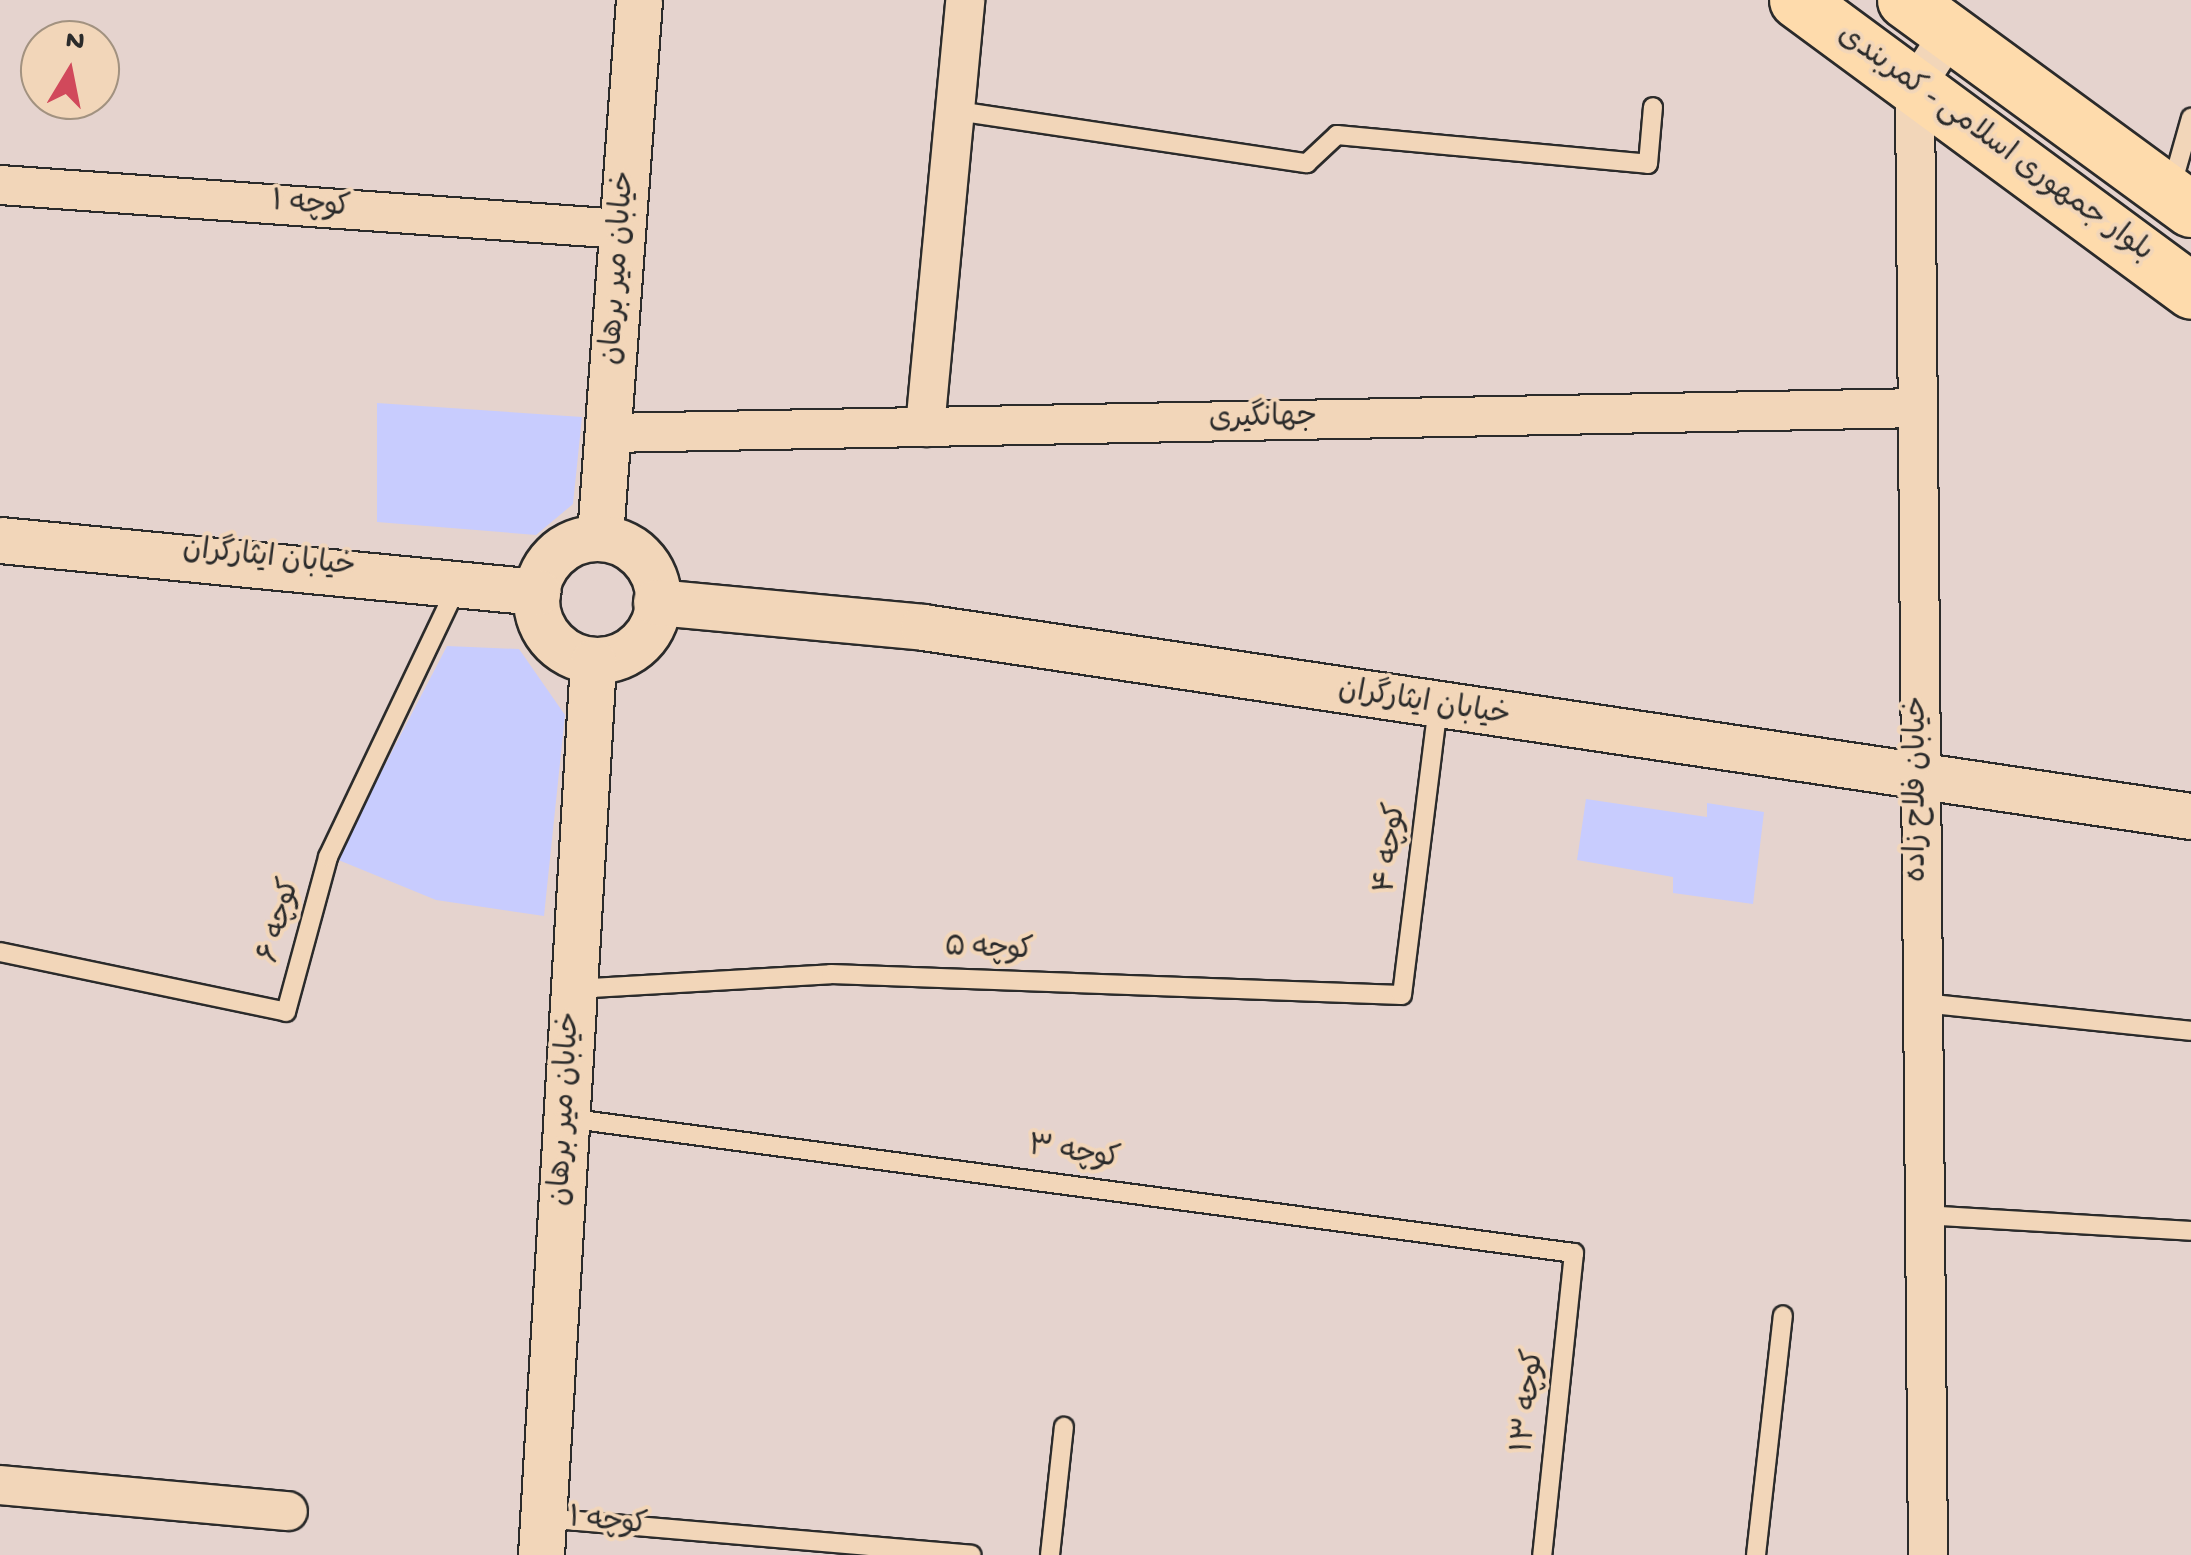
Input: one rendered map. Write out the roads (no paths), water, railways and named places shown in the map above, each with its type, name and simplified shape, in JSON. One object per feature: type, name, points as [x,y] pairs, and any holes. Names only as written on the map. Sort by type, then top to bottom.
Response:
[{"type":"main road","name":"بلوار جمهوری اسلامی - کمربندی","points":[[1797,0],[2191,291]]},
{"type":"main road","points":[[1905,0],[2180,201]]},
{"type":"street","name":"خیابان میر برهان","points":[[600,536],[639,0]]},
{"type":"street","points":[[925,427],[965,0]]},
{"type":"street","points":[[1916,87],[1950,33]]},
{"type":"street","name":"خیابان فلاح زاده","points":[[1916,87],[1928,1555]]},
{"type":"street","name":"کوچه ۱","points":[[0,185],[622,229]]},
{"type":"street","name":"جهانگیری","points":[[608,433],[1918,408]]},
{"type":"street","points":[[600,536],[636,550],[658,583],[656,622],[630,652],[593,662],[556,648],[536,615],[537,592],[562,546],[600,536]]},
{"type":"street","name":"خیابان ایثارگران","points":[[1,546],[460,581],[537,592]]},
{"type":"street","name":"خیابان ایثارگران","points":[[656,602],[923,627],[1919,782],[2191,816]]},
{"type":"street","name":"خیابان میر برهان","points":[[542,1536],[593,662]]},
{"type":"street","points":[[0,1485],[288,1511]]},
{"type":"lane","points":[[957,112],[1307,163],[1337,135],[1357,135],[1648,164],[1653,107]]},
{"type":"lane","points":[[2180,201],[2191,118]]},
{"type":"lane","name":"کوچه ۶","points":[[0,952],[286,1012],[328,857],[460,581]]},
{"type":"lane","name":"کوچه ۴","points":[[1402,996],[1438,707]]},
{"type":"lane","name":"کوچه ۵","points":[[574,989],[831,974],[1402,996]]},
{"type":"lane","points":[[1921,1002],[2191,1030]]},
{"type":"lane","name":"کوچه ۳","points":[[566,1118],[1574,1253]]},
{"type":"lane","points":[[1924,1214],[2191,1231]]},
{"type":"lane","name":"کوچه ۱۳","points":[[1542,1555],[1574,1253]]},
{"type":"lane","points":[[1756,1555],[1783,1316]]},
{"type":"lane","points":[[1050,1555],[1064,1427]]},
{"type":"lane","name":"کوچه ۱","points":[[542,1536],[972,1555]]}]
